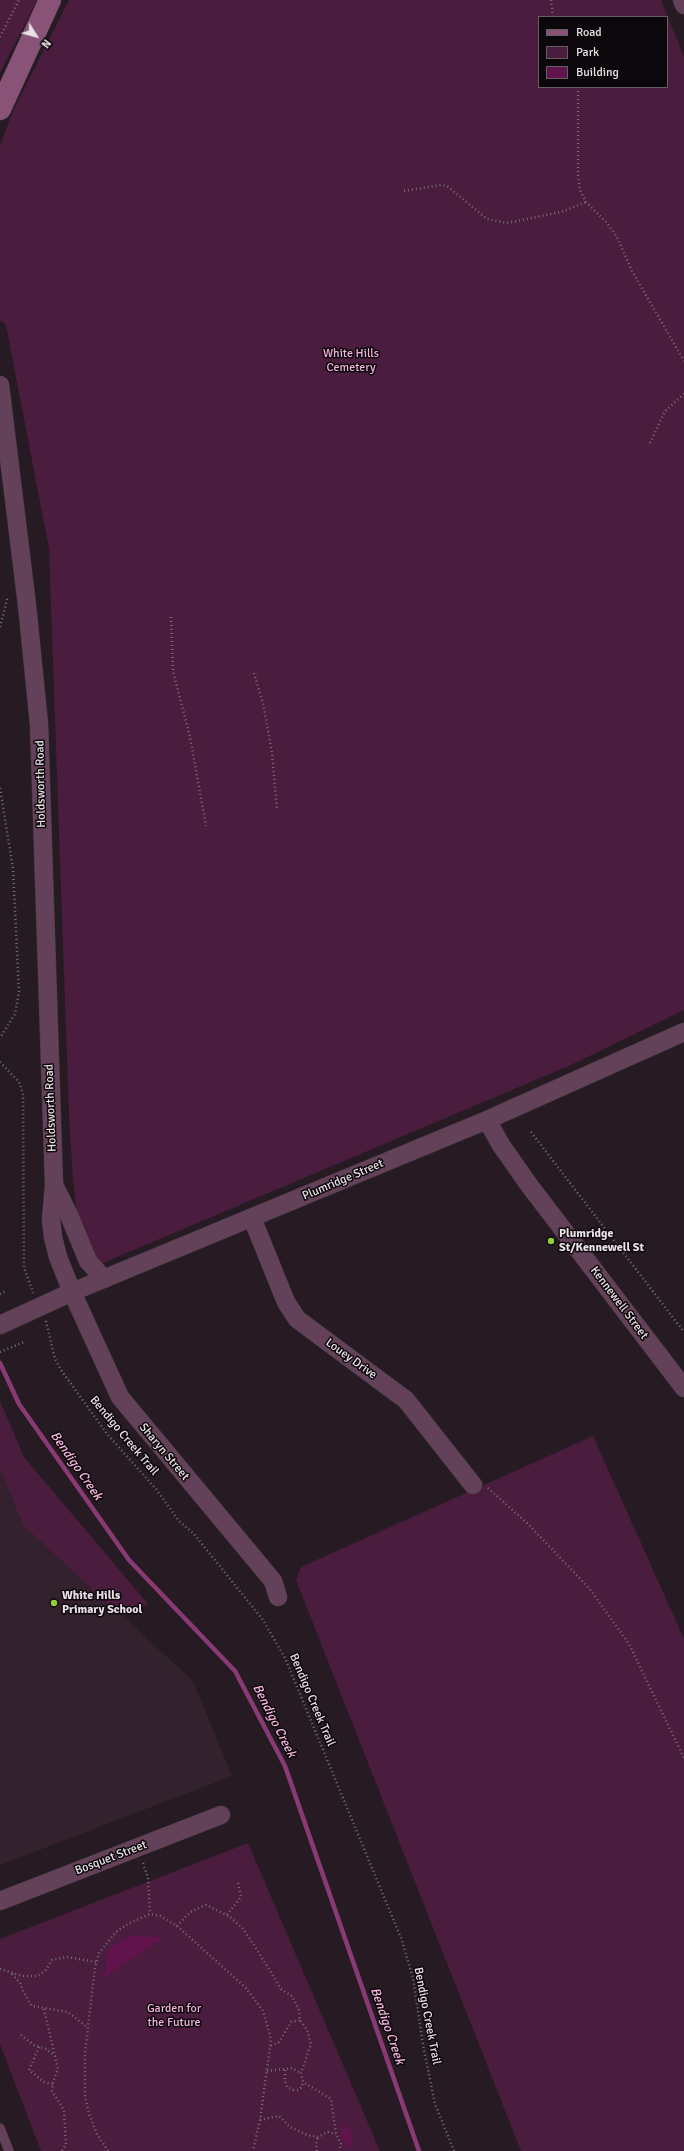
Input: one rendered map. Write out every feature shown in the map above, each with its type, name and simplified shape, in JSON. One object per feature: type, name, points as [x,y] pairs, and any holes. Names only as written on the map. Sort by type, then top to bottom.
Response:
[{"type":"main road","points":[[0,89],[50,0]]},
{"type":"main road","points":[[0,109],[50,0]]},
{"type":"street","points":[[682,0],[684,5]]},
{"type":"street","name":"Holdsworth Road","points":[[0,385],[27,605],[39,724],[54,1185],[51,1220],[58,1257],[72,1292]]},
{"type":"street","name":"Plumridge Street","points":[[1,1325],[72,1292],[487,1120],[684,1032]]},
{"type":"street","name":"Kennewell Street","points":[[487,1120],[524,1179],[684,1388]]},
{"type":"street","name":"Holdsworth Road","points":[[54,1185],[70,1215],[88,1261],[104,1279]]},
{"type":"street","name":"Louey Drive","points":[[252,1218],[286,1302],[297,1319],[406,1400],[478,1485]]},
{"type":"street","name":"Sharyn Street","points":[[72,1292],[124,1404],[273,1581],[278,1597]]},
{"type":"street","name":"Bosquet Street","points":[[0,1901],[221,1815]]},
{"type":"lane","points":[[0,2128],[9,2151]]},
{"type":"path","points":[[0,37],[19,0]]},
{"type":"path","points":[[551,0],[553,16]]},
{"type":"path","points":[[578,88],[578,175],[580,190],[586,202],[617,237],[632,271],[684,361]]},
{"type":"path","points":[[404,191],[441,185],[447,186],[487,219],[507,223],[561,212],[586,202]]},
{"type":"path","points":[[650,443],[665,411],[684,394]]},
{"type":"path","points":[[171,617],[173,671],[190,737],[206,826]]},
{"type":"path","points":[[254,673],[263,703],[272,753],[277,809]]},
{"type":"path","points":[[0,788],[13,869],[19,992],[15,1014],[0,1038]]},
{"type":"path","points":[[0,1062],[19,1082],[23,1094],[24,1267],[36,1298]]},
{"type":"path","points":[[531,1132],[684,1332]]},
{"type":"path","points":[[0,1294],[6,1291]]},
{"type":"path","name":"Bendigo Creek Trail","points":[[44,1317],[55,1359],[60,1370],[107,1434],[142,1472],[179,1521],[194,1534],[264,1620],[285,1658],[401,1938],[413,1978],[423,2045],[435,2104],[454,2151]]},
{"type":"path","points":[[0,1352],[24,1342]]},
{"type":"path","points":[[478,1485],[528,1524],[588,1588],[629,1644],[684,1758]]},
{"type":"path","points":[[137,1848],[148,1878],[150,1914]]},
{"type":"path","points":[[227,1915],[241,1897],[238,1882]]},
{"type":"path","points":[[177,1926],[190,1912],[206,1905],[227,1915],[243,1929],[281,1989],[292,1996],[299,2010],[300,2020],[307,2030],[311,2044],[301,2073],[303,2082],[302,2087],[298,2090],[293,2090],[288,2086],[285,2081],[285,2070]]},
{"type":"path","points":[[107,2150],[97,2134],[89,2114],[85,2096],[85,2053],[96,1962],[99,1953],[116,1932],[128,1924],[150,1914],[160,1916],[177,1926],[245,1986],[254,1997],[269,2027],[271,2046],[260,2120],[253,2151]]},
{"type":"path","points":[[0,1969],[12,1973],[38,1976],[45,1971],[52,1960],[67,1956],[96,1962]]},
{"type":"path","points":[[12,1973],[20,1983],[32,2006],[68,2012],[88,2028]]},
{"type":"path","points":[[44,2009],[49,2021],[52,2046],[56,2056],[58,2069],[52,2090],[64,2110],[66,2144],[62,2151]]},
{"type":"path","points":[[271,2046],[279,2042],[291,2022],[300,2020]]},
{"type":"path","points":[[21,2035],[56,2056]]},
{"type":"path","points":[[39,2047],[29,2070],[44,2082],[53,2084]]},
{"type":"path","points":[[267,2071],[292,2068],[301,2073]]},
{"type":"path","points":[[303,2082],[331,2099],[336,2134],[341,2144],[338,2151]]},
{"type":"path","points":[[260,2120],[279,2116],[290,2127],[307,2135],[318,2137],[328,2132],[336,2134]]},
{"type":"path","points":[[318,2137],[318,2151]]},
{"type":"shaded area","name":"White Hills Primary School","points":[[0,1450],[11,1491],[23,1524],[193,1681],[232,1776],[0,1865]]},
{"type":"green space","points":[[0,0],[37,0],[0,73]]},
{"type":"green space","name":"White Hills Cemetery","points":[[69,0],[661,0],[667,16],[538,16],[538,88],[668,88],[668,17],[684,57],[684,1010],[571,1065],[98,1265],[77,1215],[73,1179],[69,1114],[49,549],[6,325],[0,320],[0,145],[12,113]]},
{"type":"green space","points":[[0,1401],[24,1457],[148,1604],[120,1615],[23,1525],[0,1468]]},
{"type":"green space","points":[[593,1436],[684,1639],[684,2151],[521,2151],[296,1580],[301,1567]]},
{"type":"green space","name":"Garden for the Future","points":[[248,1843],[380,2151],[41,2151],[0,2044],[0,1939]]},
{"type":"building","points":[[129,1936],[164,1937],[104,1978],[109,1949]]},
{"type":"building","points":[[345,2123],[353,2135],[350,2149],[340,2137]]},
{"type":"waterway","name":"Bendigo Creek","points":[[0,1363],[19,1404],[129,1560],[235,1671],[285,1766],[419,2151]]},
{"type":"place","name":"Plumridge St/Kennewell St","points":[[551,1241]]},
{"type":"place","name":"White Hills Primary School","points":[[54,1603]]}]
